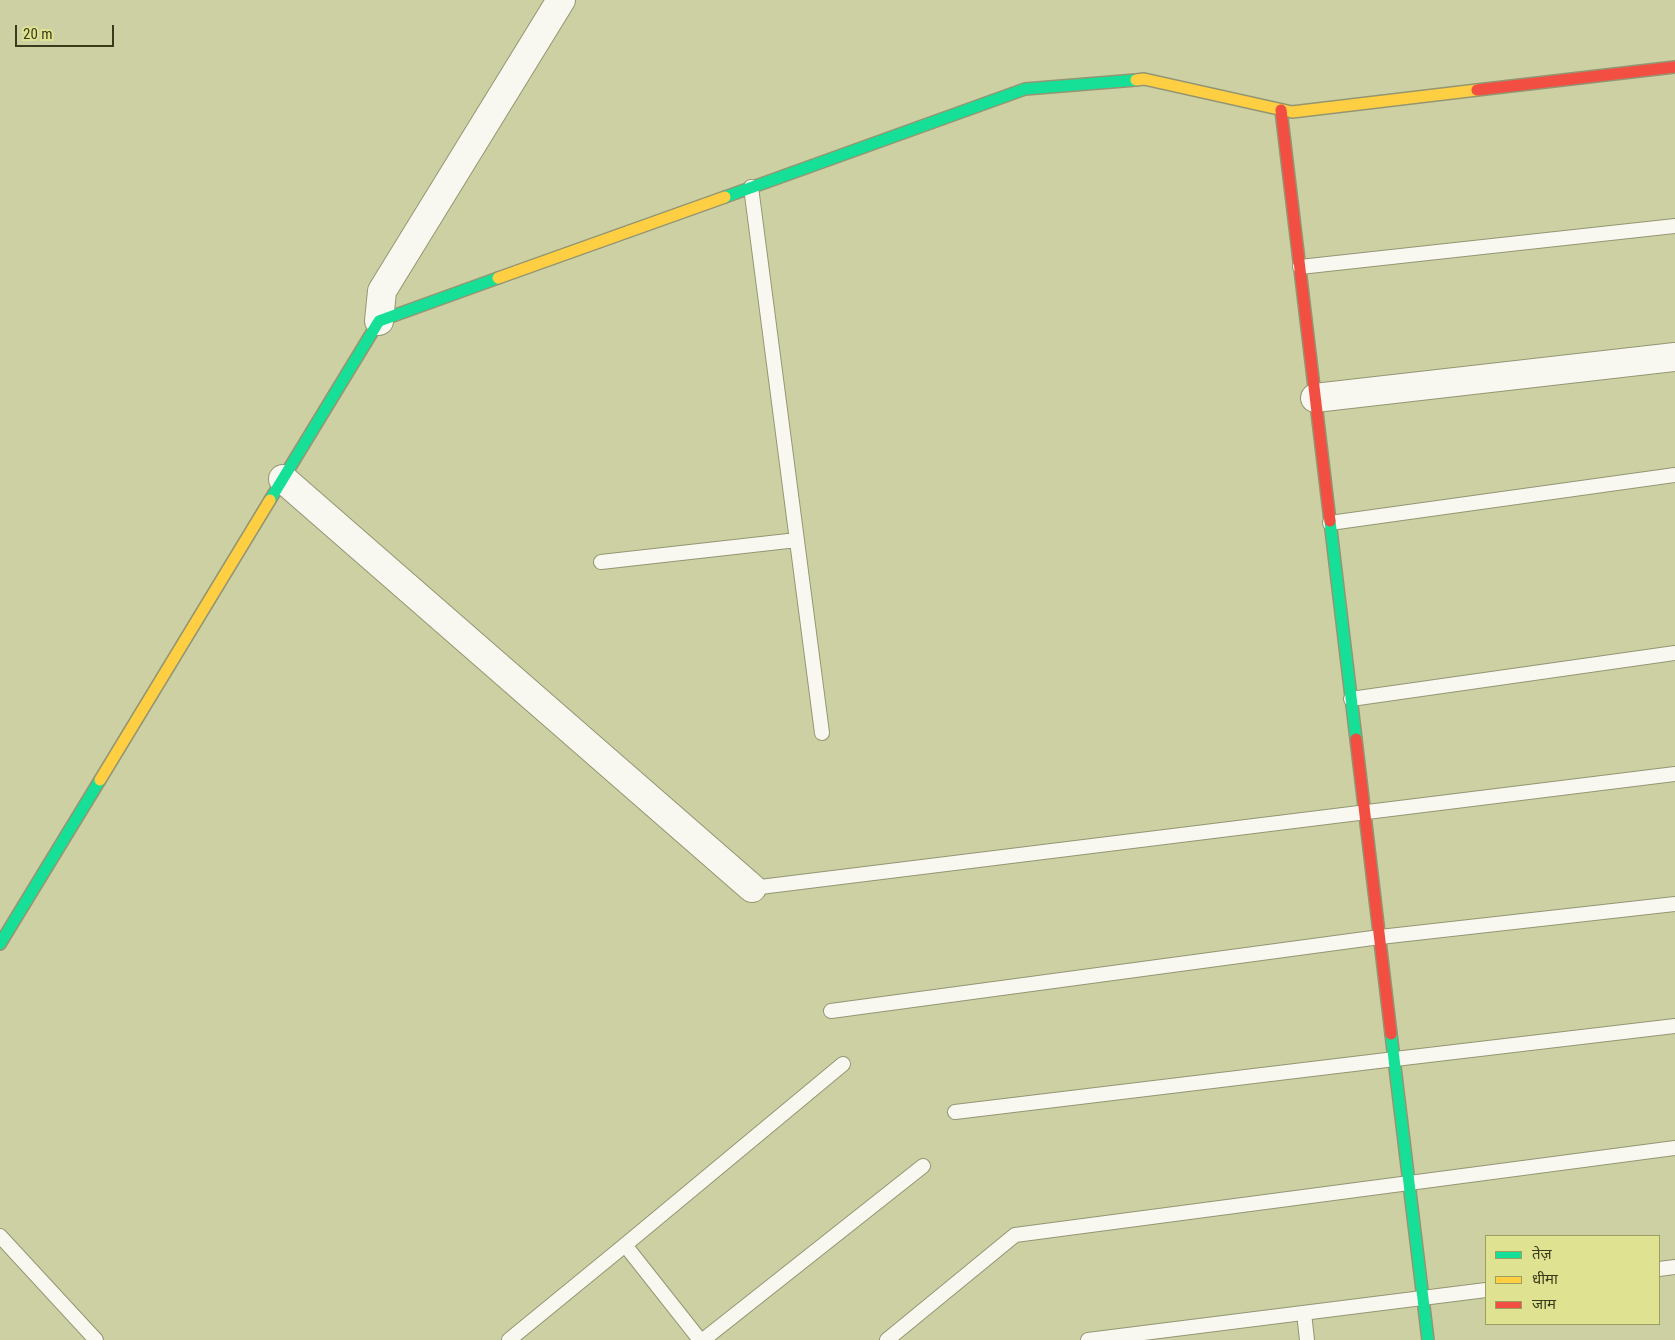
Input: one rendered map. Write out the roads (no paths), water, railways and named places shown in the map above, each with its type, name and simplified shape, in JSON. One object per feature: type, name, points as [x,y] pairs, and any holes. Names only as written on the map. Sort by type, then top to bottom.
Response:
[{"type":"street","points":[[0,944],[379,321],[382,291],[561,0]]},
{"type":"street","points":[[379,321],[1026,89],[1144,79],[1292,112],[1675,67]]},
{"type":"street","points":[[1281,110],[1428,1340]]},
{"type":"street","points":[[1315,398],[1675,357]]},
{"type":"street","points":[[283,480],[752,888]]},
{"type":"lane","points":[[751,187],[822,733]]},
{"type":"lane","points":[[1300,267],[1675,226]]},
{"type":"lane","points":[[1330,523],[1675,475]]},
{"type":"lane","points":[[601,562],[797,540]]},
{"type":"lane","points":[[1351,699],[1675,653]]},
{"type":"lane","points":[[752,888],[1675,774]]},
{"type":"lane","points":[[831,1011],[1380,937],[1675,904]]},
{"type":"lane","points":[[955,1112],[1394,1058],[1675,1026]]},
{"type":"lane","points":[[508,1340],[843,1064]]},
{"type":"lane","points":[[887,1340],[1016,1235],[1675,1148]]},
{"type":"lane","points":[[625,1245],[701,1340],[922,1166]]},
{"type":"lane","points":[[0,1236],[96,1340]]},
{"type":"lane","points":[[1660,1269],[1675,1267]]},
{"type":"lane","points":[[1088,1340],[1485,1290]]},
{"type":"lane","points":[[1304,1313],[1307,1340]]}]
